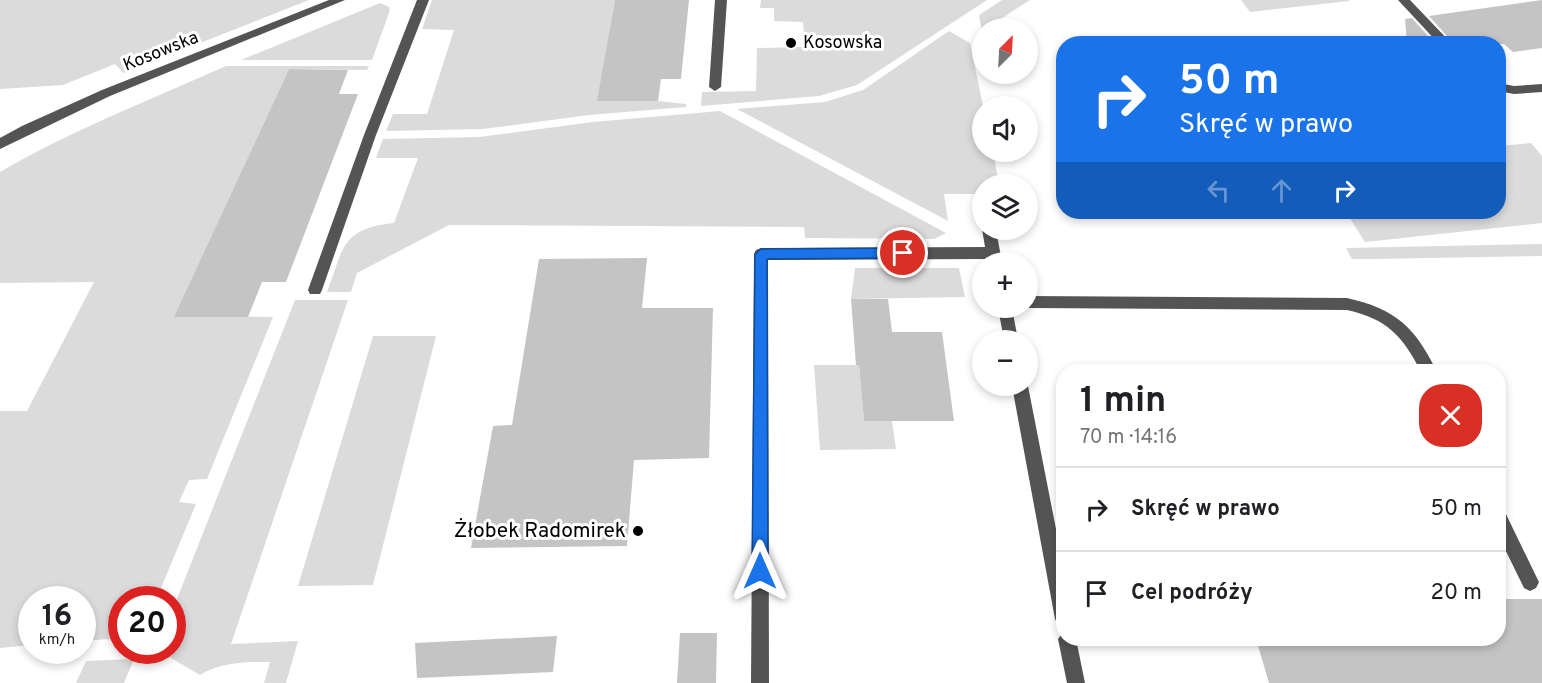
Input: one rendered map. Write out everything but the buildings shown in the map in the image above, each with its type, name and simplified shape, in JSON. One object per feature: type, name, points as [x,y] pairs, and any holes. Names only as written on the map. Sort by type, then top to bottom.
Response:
[{"type":"street","name":"Kosowska","points":[[0,144],[26,129],[106,93],[339,0]]},
{"type":"street","points":[[315,290],[370,135],[423,0]]},
{"type":"street","points":[[715,87],[721,0]]},
{"type":"street","points":[[1404,0],[1438,36]]},
{"type":"street","points":[[1506,88],[1542,88]]},
{"type":"street","points":[[760,683],[761,254],[972,258]]},
{"type":"street","points":[[1038,302],[1347,304],[1366,308],[1399,325],[1419,350],[1425,364]]},
{"type":"street","points":[[1022,396],[1056,577]]},
{"type":"street","points":[[1506,532],[1530,582]]},
{"type":"street","points":[[1068,646],[1076,683]]},
{"type":"shaded area","points":[[0,0],[309,0],[124,73],[115,64],[63,85],[0,89]]},
{"type":"shaded area","points":[[432,0],[615,0],[598,100],[658,101],[686,104],[686,107],[589,115],[483,129],[386,131],[393,114],[427,114],[454,30],[422,29]]},
{"type":"shaded area","points":[[761,0],[987,0],[857,85],[819,96],[701,106],[702,92],[756,91],[757,48],[805,47],[803,22],[774,21],[774,8],[760,8]]},
{"type":"shaded area","points":[[1002,0],[1030,0],[1002,18],[980,18],[979,15]]},
{"type":"shaded area","points":[[1241,0],[1349,0],[1349,1],[1250,12]]},
{"type":"shaded area","points":[[380,3],[389,7],[390,10],[372,60],[241,60]]},
{"type":"shaded area","points":[[949,31],[970,43],[972,84],[978,84],[981,96],[972,96],[972,162],[995,162],[997,174],[972,174],[972,194],[944,194],[948,221],[737,109],[825,102],[863,90]]},
{"type":"shaded area","points":[[226,66],[369,66],[367,70],[289,69],[175,316],[273,317],[207,479],[189,480],[179,502],[196,504],[162,586],[108,586],[108,639],[96,640],[96,586],[18,586],[18,646],[0,648],[0,411],[27,411],[94,282],[0,283],[0,172],[83,129]]},
{"type":"shaded area","points":[[720,111],[946,233],[934,239],[805,238],[804,227],[449,225],[357,273],[351,292],[327,292],[347,243],[364,230],[394,223],[418,158],[376,158],[383,139],[479,137],[593,122]]},
{"type":"shaded area","points":[[1531,143],[1542,156],[1542,223],[1365,242],[1350,219],[1506,219],[1506,145]]},
{"type":"shaded area","points":[[1542,244],[1542,256],[1352,259],[1346,248]]},
{"type":"shaded area","points":[[855,268],[959,268],[965,297],[851,299]]},
{"type":"shaded area","points":[[295,300],[348,300],[231,644],[298,641],[286,683],[264,683],[270,662],[225,665],[200,675],[181,664],[186,664],[186,586],[182,586]]},
{"type":"shaded area","points":[[373,336],[436,336],[373,585],[298,586]]},
{"type":"shaded area","points":[[814,365],[859,365],[864,421],[892,421],[896,449],[820,450]]},
{"type":"shaded area","points":[[108,660],[108,664],[132,664],[124,683],[76,683],[85,664],[96,664],[96,661]]},
{"type":"place","name":"Kosowska","points":[[791,43]]},
{"type":"place","name":"Żłobek Radomirek","points":[[638,531]]},
{"type":"route","points":[[760,571],[761,254],[903,253]]}]
